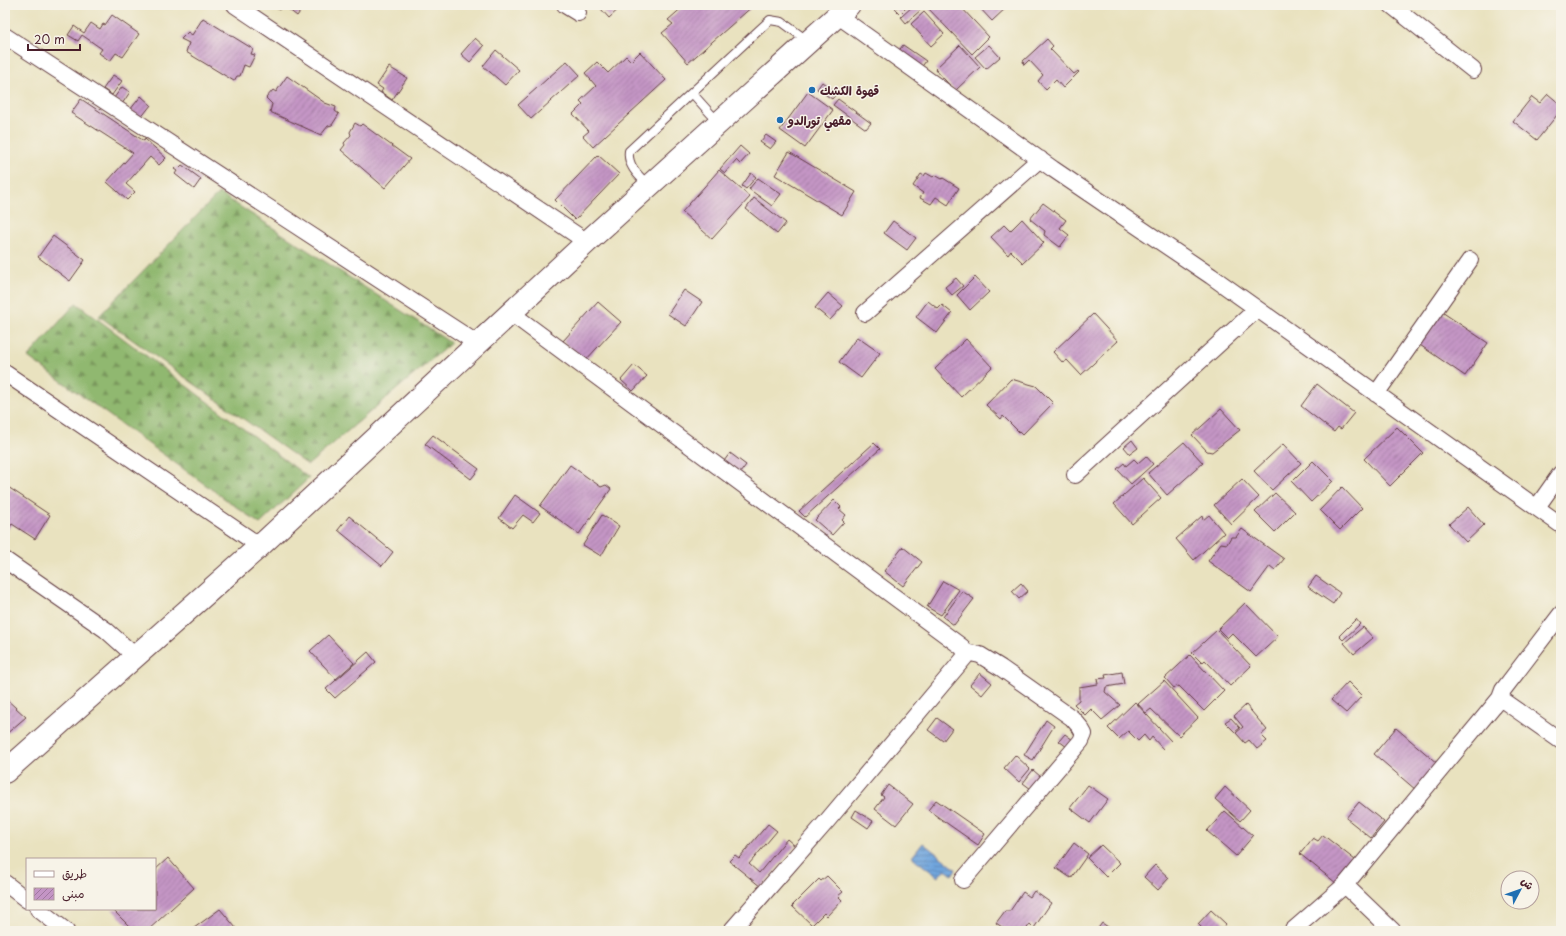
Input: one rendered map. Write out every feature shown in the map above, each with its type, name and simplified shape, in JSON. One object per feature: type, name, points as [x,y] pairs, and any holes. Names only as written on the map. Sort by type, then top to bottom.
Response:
[{"type":"main road","points":[[5,772],[260,546],[587,242],[843,10]]},
{"type":"street","points":[[235,5],[587,242]]},
{"type":"street","points":[[1391,5],[1473,70]]},
{"type":"street","points":[[843,10],[1040,159],[1257,309],[1561,525]]},
{"type":"street","points":[[5,36],[478,344]]},
{"type":"street","points":[[865,313],[1040,159]]},
{"type":"street","points":[[1376,394],[1470,260]]},
{"type":"street","points":[[1075,475],[1257,309]]},
{"type":"street","points":[[511,313],[962,647],[965,652],[965,657],[848,797],[731,931]]},
{"type":"street","points":[[5,373],[260,546]]},
{"type":"street","points":[[1537,507],[1561,473]]},
{"type":"street","points":[[5,560],[106,630],[135,656]]},
{"type":"street","points":[[1292,931],[1345,885],[1500,698],[1503,690],[1561,614]]},
{"type":"street","points":[[963,880],[1081,741],[1084,734],[1072,718],[1007,672],[980,656],[965,652]]},
{"type":"street","points":[[1500,698],[1561,741]]},
{"type":"street","points":[[5,883],[26,899]]},
{"type":"street","points":[[1345,885],[1393,931]]},
{"type":"street","points":[[39,910],[66,931]]},
{"type":"lane","points":[[649,186],[633,169],[628,159],[629,151],[770,20],[782,22],[808,41]]},
{"type":"lane","points":[[692,93],[718,123]]},
{"type":"green space","points":[[219,193],[451,343],[308,465],[99,316]]},
{"type":"green space","points":[[76,303],[309,478],[260,524],[28,357]]},
{"type":"water","points":[[923,843],[956,869],[952,875],[945,869],[938,877],[912,857]]},
{"type":"building","points":[[272,5],[283,5],[279,10]]},
{"type":"building","points":[[283,5],[297,5],[302,9],[297,16]]},
{"type":"building","points":[[605,5],[623,5],[609,18],[601,9]]},
{"type":"building","points":[[685,5],[754,5],[688,63],[662,33],[673,24],[668,20]]},
{"type":"building","points":[[899,5],[909,5],[900,14],[895,9]]},
{"type":"building","points":[[914,5],[919,5],[922,9],[906,23],[901,17]]},
{"type":"building","points":[[959,5],[989,37],[972,54],[926,6]]},
{"type":"building","points":[[977,5],[1007,5],[1008,6],[992,21]]},
{"type":"building","points":[[924,12],[944,34],[931,46],[911,24]]},
{"type":"building","points":[[112,15],[139,34],[123,57],[116,53],[110,61],[99,53],[102,49],[82,35],[78,41],[68,35],[74,26],[84,33],[91,23],[100,29]]},
{"type":"building","points":[[203,18],[253,49],[251,54],[255,55],[249,67],[244,65],[240,76],[237,76],[234,81],[186,52],[189,43],[181,39],[188,32],[192,35]]},
{"type":"building","points":[[475,38],[484,46],[470,62],[461,54]]},
{"type":"building","points":[[1047,39],[1053,46],[1050,49],[1074,74],[1078,71],[1079,72],[1063,88],[1056,80],[1046,90],[1038,81],[1043,75],[1029,60],[1024,65],[1023,61]]},
{"type":"building","points":[[903,45],[926,61],[917,73],[895,56]]},
{"type":"building","points":[[960,45],[980,67],[955,91],[935,69]]},
{"type":"building","points":[[989,45],[1000,57],[986,69],[975,57]]},
{"type":"building","points":[[496,50],[519,70],[505,85],[483,66]]},
{"type":"building","points":[[640,52],[666,80],[593,147],[583,136],[589,131],[573,114],[583,104],[580,101],[596,86],[585,73],[597,62],[608,73],[626,56],[631,61]]},
{"type":"building","points":[[567,61],[580,75],[531,119],[518,105]]},
{"type":"building","points":[[389,67],[407,78],[392,100],[381,92],[383,89],[377,85]]},
{"type":"building","points":[[113,75],[122,81],[112,95],[103,89]]},
{"type":"building","points":[[287,76],[325,103],[336,107],[335,111],[339,114],[332,125],[328,126],[321,135],[270,112],[272,104],[266,98],[273,90],[276,92]]},
{"type":"building","points":[[822,82],[837,93],[832,99],[817,89]]},
{"type":"building","points":[[122,87],[130,92],[122,104],[114,98]]},
{"type":"building","points":[[808,92],[833,110],[805,148],[780,130]]},
{"type":"building","points":[[1548,94],[1561,105],[1561,110],[1537,140],[1513,121],[1532,97],[1540,103]]},
{"type":"building","points":[[141,96],[151,105],[140,119],[130,110]]},
{"type":"building","points":[[81,99],[144,141],[145,139],[166,158],[159,165],[150,157],[126,184],[135,192],[127,200],[107,182],[133,153],[71,113]]},
{"type":"building","points":[[838,99],[871,123],[866,129],[833,105]]},
{"type":"building","points":[[355,123],[360,126],[362,124],[410,159],[385,188],[341,150],[345,145],[344,143],[351,135],[350,132]]},
{"type":"building","points":[[766,135],[776,142],[770,149],[760,142]]},
{"type":"building","points":[[740,146],[749,154],[740,164],[736,160],[725,173],[720,169]]},
{"type":"building","points":[[789,152],[856,192],[842,215],[775,175]]},
{"type":"building","points":[[598,155],[619,174],[575,220],[555,200]]},
{"type":"building","points":[[182,165],[201,179],[194,189],[175,174],[177,171],[174,169],[177,166],[179,168]]},
{"type":"building","points":[[719,170],[750,197],[712,239],[682,212]]},
{"type":"building","points":[[751,173],[756,177],[746,189],[742,186]]},
{"type":"building","points":[[926,173],[933,177],[935,175],[942,179],[943,178],[959,188],[948,205],[936,197],[931,204],[920,198],[923,193],[913,186],[921,174],[924,176]]},
{"type":"building","points":[[758,178],[781,194],[772,206],[749,189]]},
{"type":"building","points":[[754,198],[786,223],[777,234],[746,209]]},
{"type":"building","points":[[1043,203],[1066,220],[1060,228],[1069,235],[1060,247],[1044,235],[1045,231],[1030,219]]},
{"type":"building","points":[[1022,219],[1044,243],[1023,263],[1011,251],[1008,255],[991,237],[1004,225],[1010,231]]},
{"type":"building","points":[[893,221],[916,238],[907,250],[884,233]]},
{"type":"building","points":[[53,236],[85,260],[70,281],[38,257]]},
{"type":"building","points":[[975,277],[989,292],[970,310],[957,295]]},
{"type":"building","points":[[956,278],[963,286],[952,295],[945,287]]},
{"type":"building","points":[[684,290],[702,302],[686,326],[668,314]]},
{"type":"building","points":[[828,293],[843,306],[830,320],[815,308]]},
{"type":"building","points":[[928,301],[938,309],[942,305],[952,313],[937,333],[916,317]]},
{"type":"building","points":[[598,302],[621,322],[585,361],[563,341]]},
{"type":"building","points":[[1439,310],[1488,343],[1465,376],[1417,343]]},
{"type":"building","points":[[1093,314],[1118,341],[1081,375],[1067,360],[1063,363],[1053,352]]},
{"type":"building","points":[[857,337],[880,353],[861,378],[839,362]]},
{"type":"building","points":[[966,339],[992,367],[961,397],[935,369]]},
{"type":"building","points":[[634,365],[647,376],[633,391],[621,380]]},
{"type":"building","points":[[1011,379],[1036,386],[1053,403],[1022,435],[1003,416],[1001,419],[986,405]]},
{"type":"building","points":[[1317,384],[1354,413],[1341,429],[1338,427],[1334,432],[1301,406]]},
{"type":"building","points":[[1221,409],[1240,430],[1212,452],[1207,451],[1192,435]]},
{"type":"building","points":[[1397,427],[1423,453],[1390,486],[1364,459]]},
{"type":"building","points":[[433,435],[479,469],[471,479],[425,444]]},
{"type":"building","points":[[1132,440],[1138,448],[1130,454],[1124,447]]},
{"type":"building","points":[[1184,442],[1203,463],[1167,495],[1148,473]]},
{"type":"building","points":[[874,443],[880,449],[805,517],[799,511]]},
{"type":"building","points":[[1283,444],[1301,463],[1272,490],[1254,471]]},
{"type":"building","points":[[730,453],[746,465],[740,473],[724,461]]},
{"type":"building","points":[[1146,456],[1153,464],[1131,484],[1117,469],[1124,463],[1126,466],[1134,459],[1138,463]]},
{"type":"building","points":[[1313,461],[1333,481],[1311,502],[1292,482]]},
{"type":"building","points":[[570,465],[601,487],[606,485],[611,489],[579,534],[540,506]]},
{"type":"building","points":[[1143,478],[1161,498],[1132,524],[1114,504]]},
{"type":"building","points":[[1242,479],[1259,497],[1231,524],[1214,505]]},
{"type":"building","points":[[8,487],[50,515],[35,539],[12,524],[5,533],[5,491]]},
{"type":"building","points":[[1342,487],[1362,508],[1340,530],[1320,510]]},
{"type":"building","points":[[1275,493],[1295,512],[1275,532],[1255,512]]},
{"type":"building","points":[[515,495],[540,513],[533,522],[523,515],[512,528],[499,518]]},
{"type":"building","points":[[834,500],[841,507],[839,509],[846,515],[842,520],[844,522],[832,535],[815,520]]},
{"type":"building","points":[[1468,507],[1484,525],[1466,542],[1449,524]]},
{"type":"building","points":[[602,515],[619,526],[601,556],[583,545]]},
{"type":"building","points":[[1209,515],[1224,533],[1194,560],[1176,539],[1202,516],[1203,520]]},
{"type":"building","points":[[349,516],[393,552],[382,566],[338,530]]},
{"type":"building","points":[[1242,529],[1284,559],[1275,570],[1270,566],[1251,592],[1208,561],[1221,543],[1227,544],[1231,537],[1236,537]]},
{"type":"building","points":[[903,547],[922,562],[903,586],[884,571]]},
{"type":"building","points":[[1316,576],[1340,593],[1333,604],[1308,587]]},
{"type":"building","points":[[943,581],[959,590],[941,615],[927,607]]},
{"type":"building","points":[[1021,583],[1028,591],[1019,599],[1012,591]]},
{"type":"building","points":[[962,591],[974,599],[954,625],[943,617]]},
{"type":"building","points":[[1245,603],[1278,637],[1256,657],[1232,633],[1227,638],[1218,629]]},
{"type":"building","points":[[1356,619],[1360,624],[1343,640],[1339,636]]},
{"type":"building","points":[[1363,627],[1373,638],[1354,654],[1344,643]]},
{"type":"building","points":[[1217,630],[1251,666],[1230,686],[1205,660],[1202,663],[1192,653]]},
{"type":"building","points":[[328,635],[354,663],[336,679],[310,651]]},
{"type":"building","points":[[368,652],[376,662],[335,698],[326,689]]},
{"type":"building","points":[[1190,655],[1224,691],[1204,711],[1179,686],[1174,688],[1165,678]]},
{"type":"building","points":[[1122,672],[1124,684],[1106,687],[1105,692],[1120,705],[1102,720],[1091,709],[1085,715],[1074,704],[1079,700],[1079,687],[1098,684],[1097,679],[1106,678],[1105,675]]},
{"type":"building","points":[[980,673],[992,683],[982,695],[970,685]]},
{"type":"building","points":[[1164,681],[1198,718],[1179,736],[1151,709],[1146,713],[1138,704]]},
{"type":"building","points":[[1348,682],[1362,696],[1346,713],[1331,700]]},
{"type":"building","points":[[5,698],[26,717],[5,735]]},
{"type":"building","points":[[1135,702],[1171,741],[1163,749],[1152,737],[1149,741],[1144,735],[1138,741],[1128,731],[1119,739],[1108,728]]},
{"type":"building","points":[[1246,705],[1267,730],[1261,735],[1267,741],[1257,749],[1249,740],[1245,743],[1236,733],[1243,727],[1234,716]]},
{"type":"building","points":[[937,718],[952,729],[943,741],[928,730]]},
{"type":"building","points":[[1231,718],[1240,728],[1235,732],[1225,722]]},
{"type":"building","points":[[1046,720],[1054,726],[1033,760],[1024,755]]},
{"type":"building","points":[[1396,728],[1438,764],[1416,790],[1374,754]]},
{"type":"building","points":[[1065,734],[1073,740],[1067,747],[1059,741]]},
{"type":"building","points":[[1015,755],[1030,769],[1019,782],[1004,768]]},
{"type":"building","points":[[1033,770],[1041,777],[1031,789],[1023,783]]},
{"type":"building","points":[[888,785],[913,804],[896,825],[875,809],[884,797],[881,795]]},
{"type":"building","points":[[1088,785],[1108,799],[1090,823],[1070,808]]},
{"type":"building","points":[[1225,787],[1250,810],[1240,821],[1215,799]]},
{"type":"building","points":[[936,800],[985,834],[978,845],[928,810]]},
{"type":"building","points":[[1359,802],[1384,822],[1371,838],[1346,818]]},
{"type":"building","points":[[856,810],[873,821],[868,828],[852,817]]},
{"type":"building","points":[[1225,811],[1253,836],[1236,856],[1207,831]]},
{"type":"building","points":[[768,824],[777,831],[749,864],[759,873],[787,839],[795,846],[761,887],[729,861],[735,855],[739,858]]},
{"type":"building","points":[[1323,835],[1355,860],[1336,883],[1300,854],[1313,838],[1318,841]]},
{"type":"building","points":[[1074,843],[1088,854],[1071,878],[1056,868]]},
{"type":"building","points":[[1101,845],[1120,863],[1106,877],[1087,858]]},
{"type":"building","points":[[168,858],[194,888],[147,931],[134,931],[113,910],[156,910],[156,869]]},
{"type":"building","points":[[1155,865],[1169,878],[1158,890],[1144,877]]},
{"type":"building","points":[[827,876],[843,892],[838,896],[842,900],[827,916],[824,913],[812,925],[792,906],[819,879],[821,881]]},
{"type":"building","points":[[1034,891],[1051,903],[1034,928],[1030,924],[1025,931],[1008,931],[996,923],[1005,911],[1010,911],[1023,892],[1030,897]]},
{"type":"building","points":[[220,909],[236,928],[233,931],[190,931]]},
{"type":"building","points":[[1211,910],[1226,924],[1220,931],[1205,931],[1198,924]]},
{"type":"building","points":[[1102,923],[1114,931],[1096,931]]},
{"type":"place","name":"قهوة الكشك","points":[[812,90]]},
{"type":"place","name":"مقهي تورالدو","points":[[780,120]]}]
